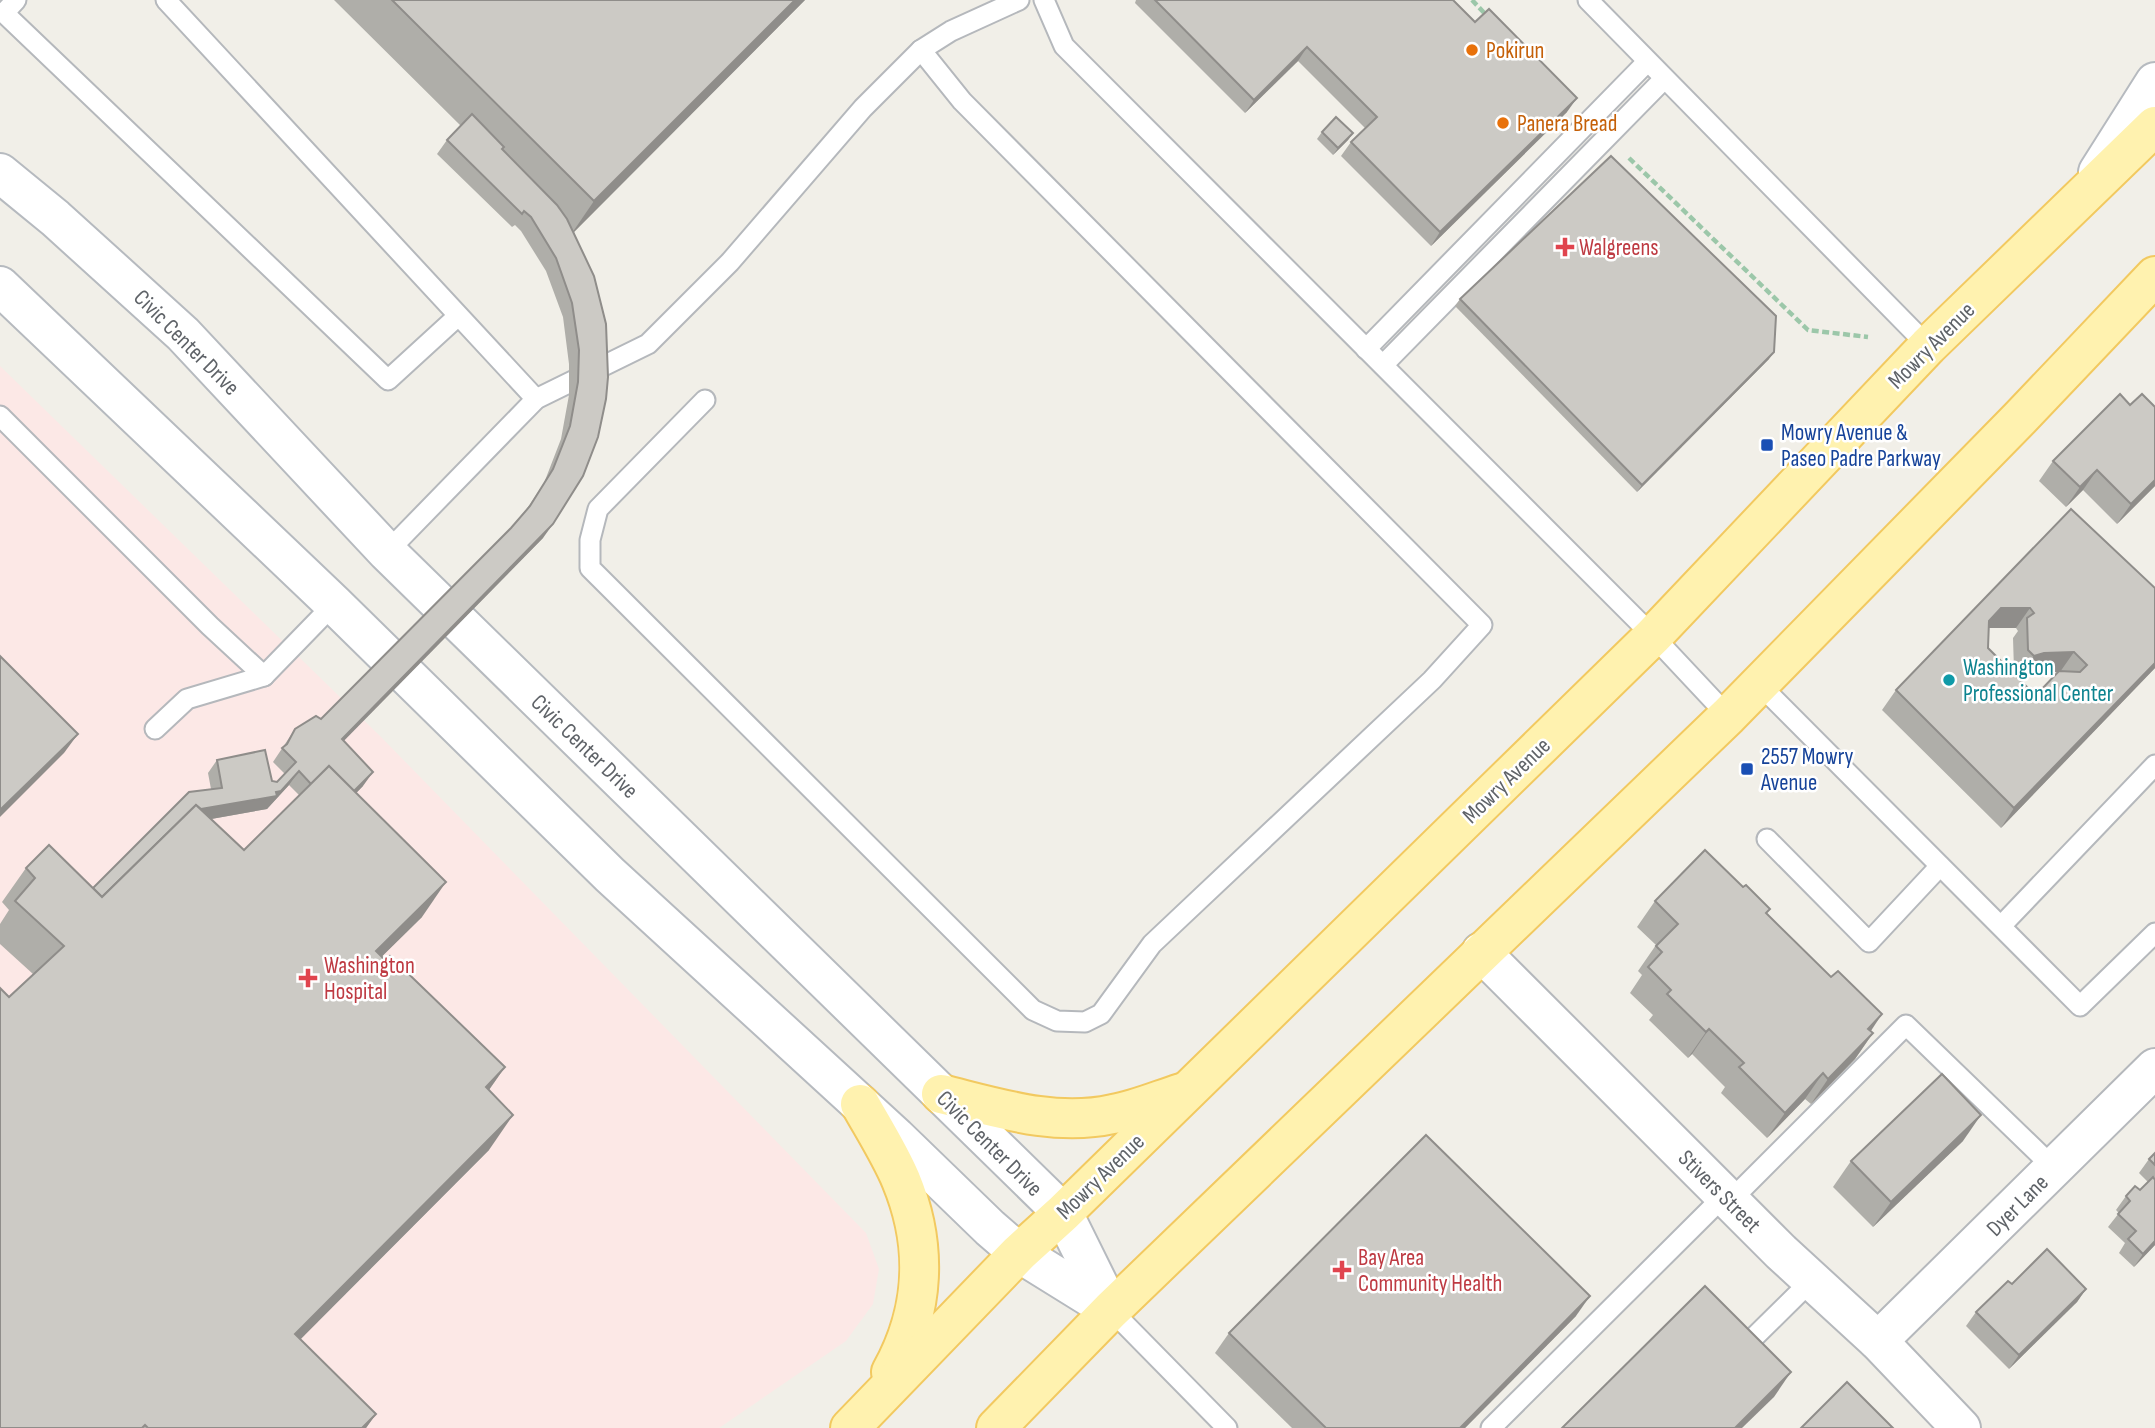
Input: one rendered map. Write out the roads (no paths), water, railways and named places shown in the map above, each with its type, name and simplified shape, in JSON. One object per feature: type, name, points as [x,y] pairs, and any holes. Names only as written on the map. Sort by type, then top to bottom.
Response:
[{"type":"main road","points":[[2083,195],[2155,82]]},
{"type":"main road","name":"Mowry Avenue","points":[[863,1415],[1018,1253],[1063,1213],[1653,636],[1928,346],[2155,126]]},
{"type":"main road","name":"Civic Center Drive","points":[[0,173],[55,218],[183,334],[387,552],[1063,1213],[1111,1310]]},
{"type":"main road","points":[[0,286],[334,604],[610,875],[1018,1253],[1111,1310]]},
{"type":"main road","points":[[996,1428],[1111,1310],[1728,716],[2020,418],[2149,294]]},
{"type":"main road","name":"Stivers Street","points":[[1481,952],[1728,1198],[1878,1341],[1961,1428]]},
{"type":"main road","name":"Dyer Lane","points":[[1878,1341],[2155,1068]]},
{"type":"main road","points":[[941,1094],[1025,1115],[1062,1119],[1113,1114],[1189,1090]]},
{"type":"main road","points":[[860,1104],[901,1180],[914,1224],[919,1262],[918,1301],[901,1355],[863,1415]]},
{"type":"lane","points":[[16,0],[4,13],[388,380],[458,316]]},
{"type":"lane","points":[[166,0],[536,399]]},
{"type":"lane","points":[[387,552],[536,399],[648,344],[730,262],[863,108],[921,50],[951,31],[1019,0]]},
{"type":"lane","points":[[1044,0],[1064,46],[1653,636],[1728,716]]},
{"type":"lane","points":[[1588,0],[1928,346]]},
{"type":"lane","points":[[705,400],[598,509],[590,540],[590,568],[1033,1010],[1057,1021],[1084,1022],[1101,1014],[1152,944],[1432,680],[1482,625],[962,101],[921,50]]},
{"type":"lane","points":[[1366,349],[1647,62]]},
{"type":"lane","points":[[1383,365],[1664,79]]},
{"type":"lane","points":[[0,416],[210,626],[264,676]]},
{"type":"lane","points":[[155,729],[187,699],[264,676],[334,604]]},
{"type":"lane","points":[[1759,684],[2080,1006],[2155,933]]},
{"type":"lane","points":[[2001,926],[2155,765]]},
{"type":"lane","points":[[1767,839],[1869,942],[1940,866]]},
{"type":"lane","points":[[1491,1428],[1906,1025],[2054,1168]]},
{"type":"lane","points":[[1725,1366],[1812,1280]]},
{"type":"lane","points":[[1111,1310],[1227,1428]]},
{"type":"place","name":"Pokirun","points":[[1472,50]]},
{"type":"place","name":"Panera Bread","points":[[1503,123]]},
{"type":"place","name":"Walgreens","points":[[1565,247]]},
{"type":"place","name":"Mowry Avenue & Paseo Padre Parkway","points":[[1767,445]]},
{"type":"place","name":"Washington Professional Center","points":[[1949,680]]},
{"type":"place","name":"2557 Mowry Avenue","points":[[1747,769]]},
{"type":"place","name":"Washington Hospital","points":[[308,978]]},
{"type":"place","name":"Bay Area Community Health","points":[[1342,1270]]}]
